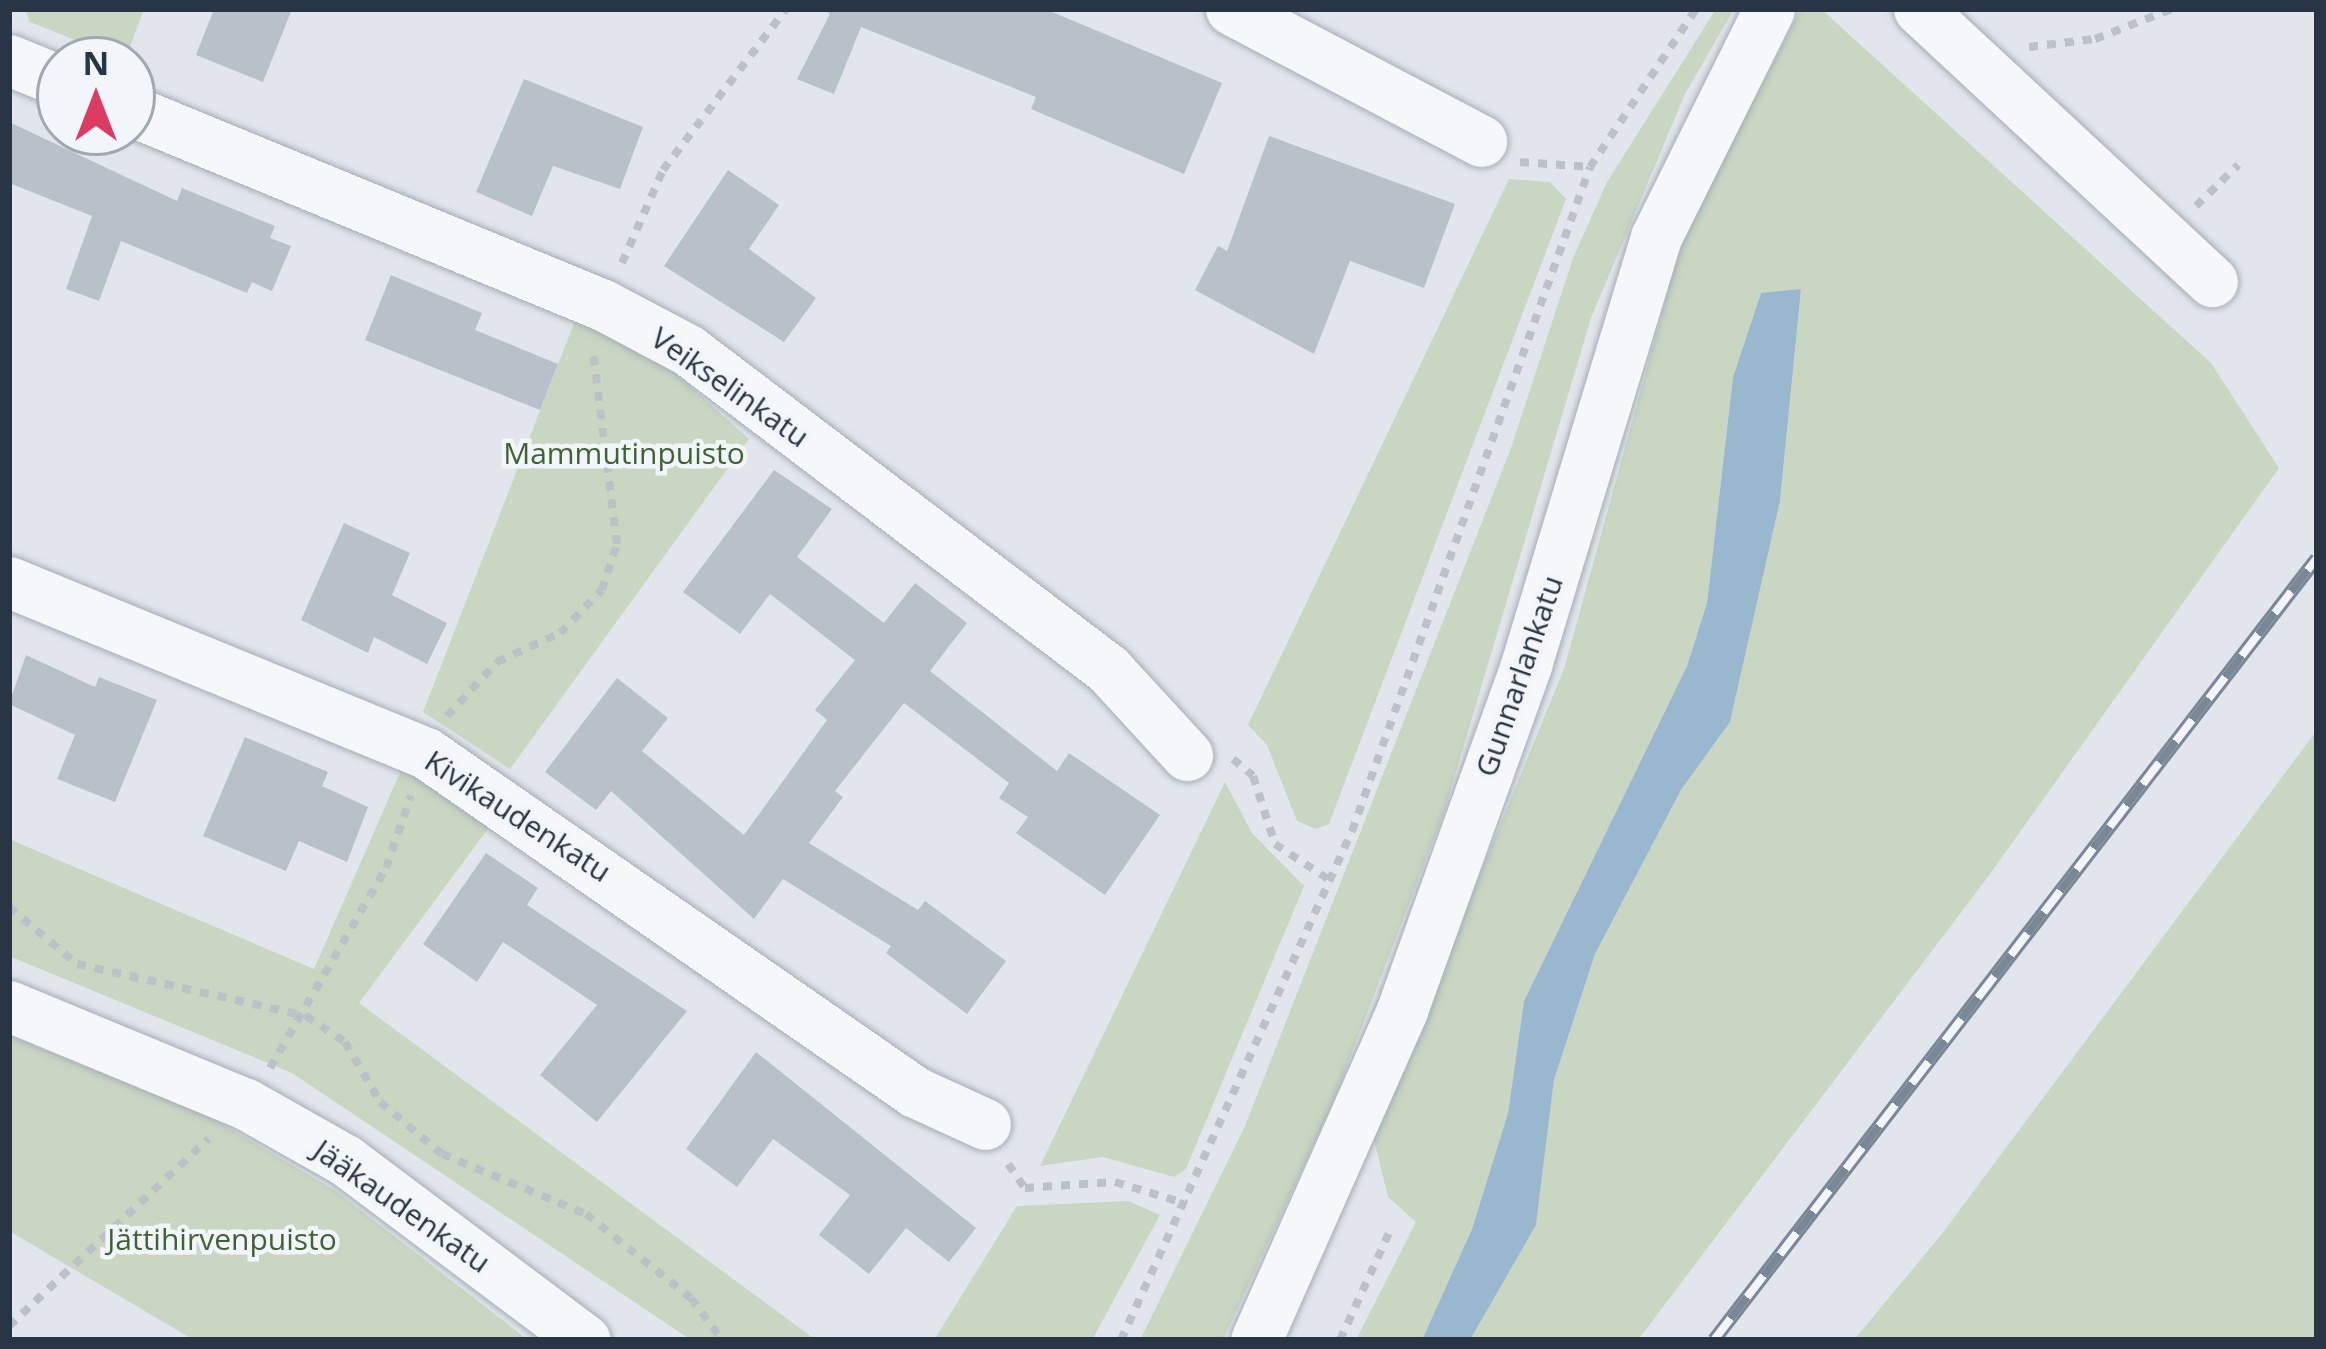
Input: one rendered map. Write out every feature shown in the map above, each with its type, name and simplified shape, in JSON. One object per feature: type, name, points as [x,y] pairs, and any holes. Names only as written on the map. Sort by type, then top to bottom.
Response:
[{"type":"street","points":[[1231,9],[1481,141]]},
{"type":"street","name":"Gunnarlankatu","points":[[1256,1340],[1417,967],[1526,665],[1656,238],[1769,9]]},
{"type":"street","points":[[1919,9],[2212,281]]},
{"type":"street","name":"Veikselinkatu","points":[[156,121],[603,304],[688,350],[1108,669],[1187,755]]},
{"type":"street","name":"Kivikaudenkatu","points":[[9,582],[425,753],[914,1092],[985,1124]]},
{"type":"street","name":"Jääkaudenkatu","points":[[9,1006],[246,1104],[346,1160],[585,1340]]},
{"type":"path","points":[[9,1326],[246,1104],[306,1016],[386,868],[425,753],[464,690],[560,633],[602,590],[617,544],[592,346],[603,304],[663,170],[786,9]]},
{"type":"path","points":[[1121,1340],[1187,1204],[1328,879],[1590,167],[1696,9]]},
{"type":"path","points":[[1968,54],[2095,39],[2171,9]]},
{"type":"path","points":[[1481,141],[1513,161],[1590,167]]},
{"type":"path","points":[[1187,755],[1244,768],[1275,844],[1328,879]]},
{"type":"path","points":[[9,907],[77,964],[306,1016],[345,1042],[380,1102],[442,1154],[586,1214],[691,1298],[722,1340]]},
{"type":"path","points":[[985,1124],[1025,1188],[1115,1182],[1187,1204]]},
{"type":"path","points":[[1340,1340],[1389,1233]]},
{"type":"green space","points":[[25,9],[144,9],[134,36],[65,36],[30,22]]},
{"type":"green space","points":[[1716,9],[1734,9],[1685,94],[1591,318],[1444,812],[1332,1105],[1223,1340],[1140,1340],[1245,1126],[1511,448],[1573,258],[1607,182]]},
{"type":"green space","points":[[1801,9],[1821,9],[2211,363],[2279,468],[1990,874],[1638,1340],[1470,1340],[1536,1225],[1554,1080],[1595,954],[1681,790],[1730,722],[1780,501],[1801,290],[1761,293],[1733,377],[1707,603],[1687,666],[1524,1001],[1508,1113],[1472,1229],[1422,1340],[1356,1340],[1416,1222],[1388,1197],[1373,1136],[1564,669],[1684,234]]},
{"type":"green space","points":[[1509,179],[1550,182],[1566,199],[1329,824],[1316,829],[1297,821],[1267,745],[1248,725]]},
{"type":"green space","name":"Mammutinpuisto","points":[[578,313],[674,372],[749,439],[510,769],[423,712]]},
{"type":"green space","points":[[2317,730],[2317,1340],[1854,1340],[1941,1235]]},
{"type":"green space","points":[[402,768],[493,822],[359,1003],[816,1340],[691,1340],[292,1073],[9,956],[9,839],[314,969]]},
{"type":"green space","points":[[1225,782],[1252,833],[1304,886],[1186,1169],[1174,1177],[1103,1157],[1040,1166]]},
{"type":"green space","name":"Jättihirvenpuisto","points":[[9,1036],[200,1111],[336,1191],[528,1340],[194,1340],[9,1231]]},
{"type":"green space","points":[[1128,1201],[1160,1215],[1092,1340],[934,1340],[1017,1206]]},
{"type":"water","points":[[1801,289],[1780,501],[1730,722],[1681,790],[1595,954],[1554,1080],[1536,1225],[1470,1340],[1422,1340],[1472,1229],[1508,1113],[1524,1001],[1687,666],[1707,603],[1733,377],[1761,293]]},
{"type":"building","points":[[214,9],[292,9],[263,82],[196,55]]},
{"type":"building","points":[[822,9],[1045,9],[1222,83],[1184,174],[1031,109],[1036,97],[861,27],[834,94],[797,79],[830,14]]},
{"type":"building","points":[[524,79],[643,127],[620,189],[553,166],[532,216],[476,192]]},
{"type":"building","points":[[9,122],[36,135],[36,156],[81,156],[177,201],[182,188],[275,226],[270,238],[291,246],[272,291],[252,282],[247,293],[121,241],[99,301],[66,289],[92,216],[9,183]]},
{"type":"building","points":[[1269,136],[1455,204],[1424,288],[1350,261],[1314,354],[1195,290],[1218,246],[1227,251]]},
{"type":"building","points":[[728,170],[779,205],[749,249],[816,298],[784,342],[664,266]]},
{"type":"building","points":[[391,275],[482,313],[475,330],[558,364],[540,410],[365,340]]},
{"type":"building","points":[[774,470],[832,509],[797,557],[884,623],[915,583],[967,623],[930,671],[1057,771],[1069,753],[1160,815],[1105,895],[1016,833],[1028,817],[999,798],[1009,783],[904,703],[835,791],[843,797],[809,843],[918,910],[925,901],[1006,961],[967,1014],[886,953],[891,946],[783,879],[754,919],[611,791],[596,810],[545,772],[617,678],[668,718],[642,751],[744,835],[827,720],[815,710],[855,660],[770,594],[740,634],[683,592]]},
{"type":"building","points":[[344,523],[410,553],[392,595],[447,623],[427,664],[374,637],[368,653],[301,620]]},
{"type":"building","points":[[26,655],[95,687],[99,677],[157,700],[115,802],[57,779],[75,735],[9,704]]},
{"type":"building","points":[[245,737],[328,772],[322,786],[368,807],[347,862],[299,841],[286,871],[203,836]]},
{"type":"building","points":[[486,853],[538,888],[527,905],[687,1011],[597,1122],[540,1075],[597,1005],[503,942],[477,982],[423,944]]},
{"type":"building","points":[[756,1052],[976,1228],[949,1262],[906,1228],[869,1274],[819,1235],[850,1195],[773,1139],[737,1187],[686,1149]]},
{"type":"railway","points":[[1714,1340],[2317,558]]}]
